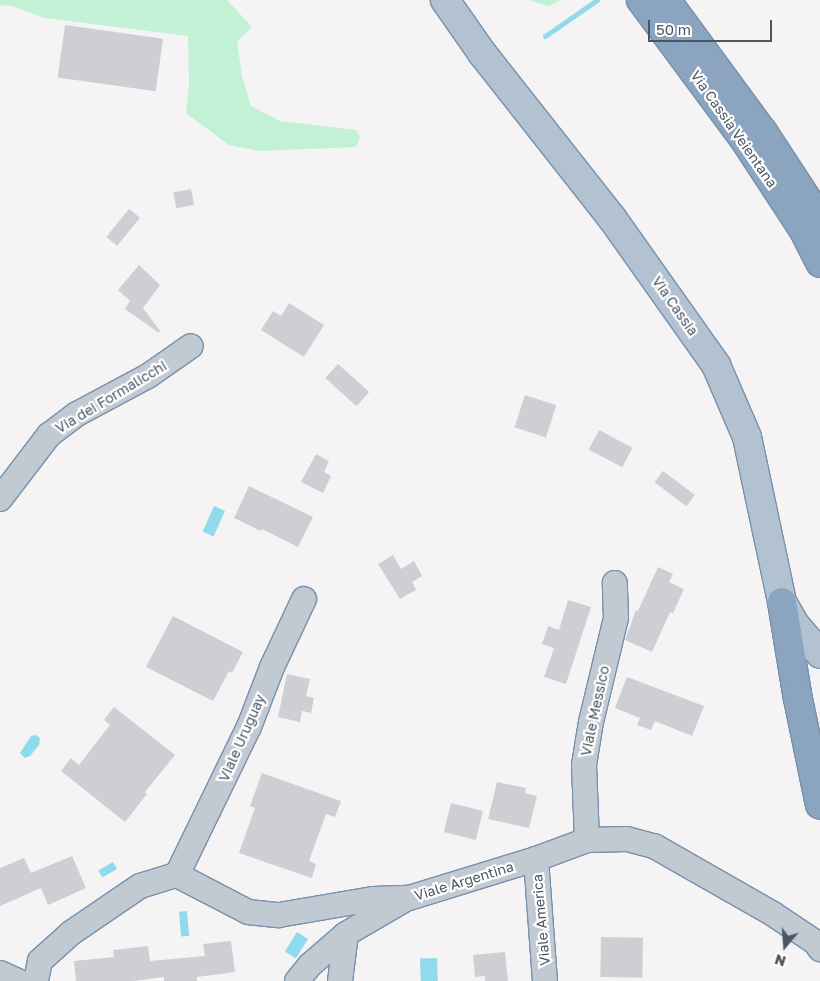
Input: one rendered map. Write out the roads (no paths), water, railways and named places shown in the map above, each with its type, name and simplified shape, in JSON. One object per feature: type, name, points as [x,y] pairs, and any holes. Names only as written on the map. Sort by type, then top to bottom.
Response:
[{"type":"highway","name":"Via Cassia Veientana","points":[[640,0],[746,142],[803,229],[820,263]]},
{"type":"highway","name":"Via Cassia Veientana","points":[[666,0],[763,132],[820,219]]},
{"type":"highway","points":[[782,602],[797,694],[820,805]]},
{"type":"main road","name":"Via Cassia","points":[[445,0],[482,53],[612,218],[716,365],[747,437],[782,602],[796,626],[820,654]]},
{"type":"street","name":"Via dei Formalicchi","points":[[0,500],[49,435],[77,414],[148,376],[191,346]]},
{"type":"street","name":"Viale Messico","points":[[587,840],[584,765],[591,722],[616,618],[615,582]]},
{"type":"street","name":"Viale Uruguay","points":[[176,875],[249,727],[272,667],[304,599]]},
{"type":"street","name":"Viale Argentina","points":[[176,875],[248,912],[279,915],[374,899],[409,898],[536,859],[587,840],[627,839],[654,846],[773,914],[815,942],[820,949]]},
{"type":"street","name":"Viale America","points":[[536,859],[545,981]]},
{"type":"street","points":[[36,981],[40,961],[71,933],[140,886],[176,875]]},
{"type":"street","points":[[297,981],[310,965],[346,934],[409,898]]},
{"type":"street","points":[[340,981],[346,934]]},
{"type":"street","points":[[0,973],[18,981]]},
{"type":"water","points":[[214,506],[225,511],[214,536],[203,532]]},
{"type":"water","points":[[36,735],[40,738],[39,745],[30,756],[25,758],[20,753],[31,736]]},
{"type":"water","points":[[113,862],[117,869],[102,877],[98,870]]},
{"type":"water","points":[[187,911],[189,936],[181,937],[179,912]]},
{"type":"water","points":[[297,932],[308,939],[296,958],[285,952]]},
{"type":"water","points":[[437,958],[438,981],[421,981],[420,959]]},
{"type":"waterway","points":[[545,36],[597,0]]}]
